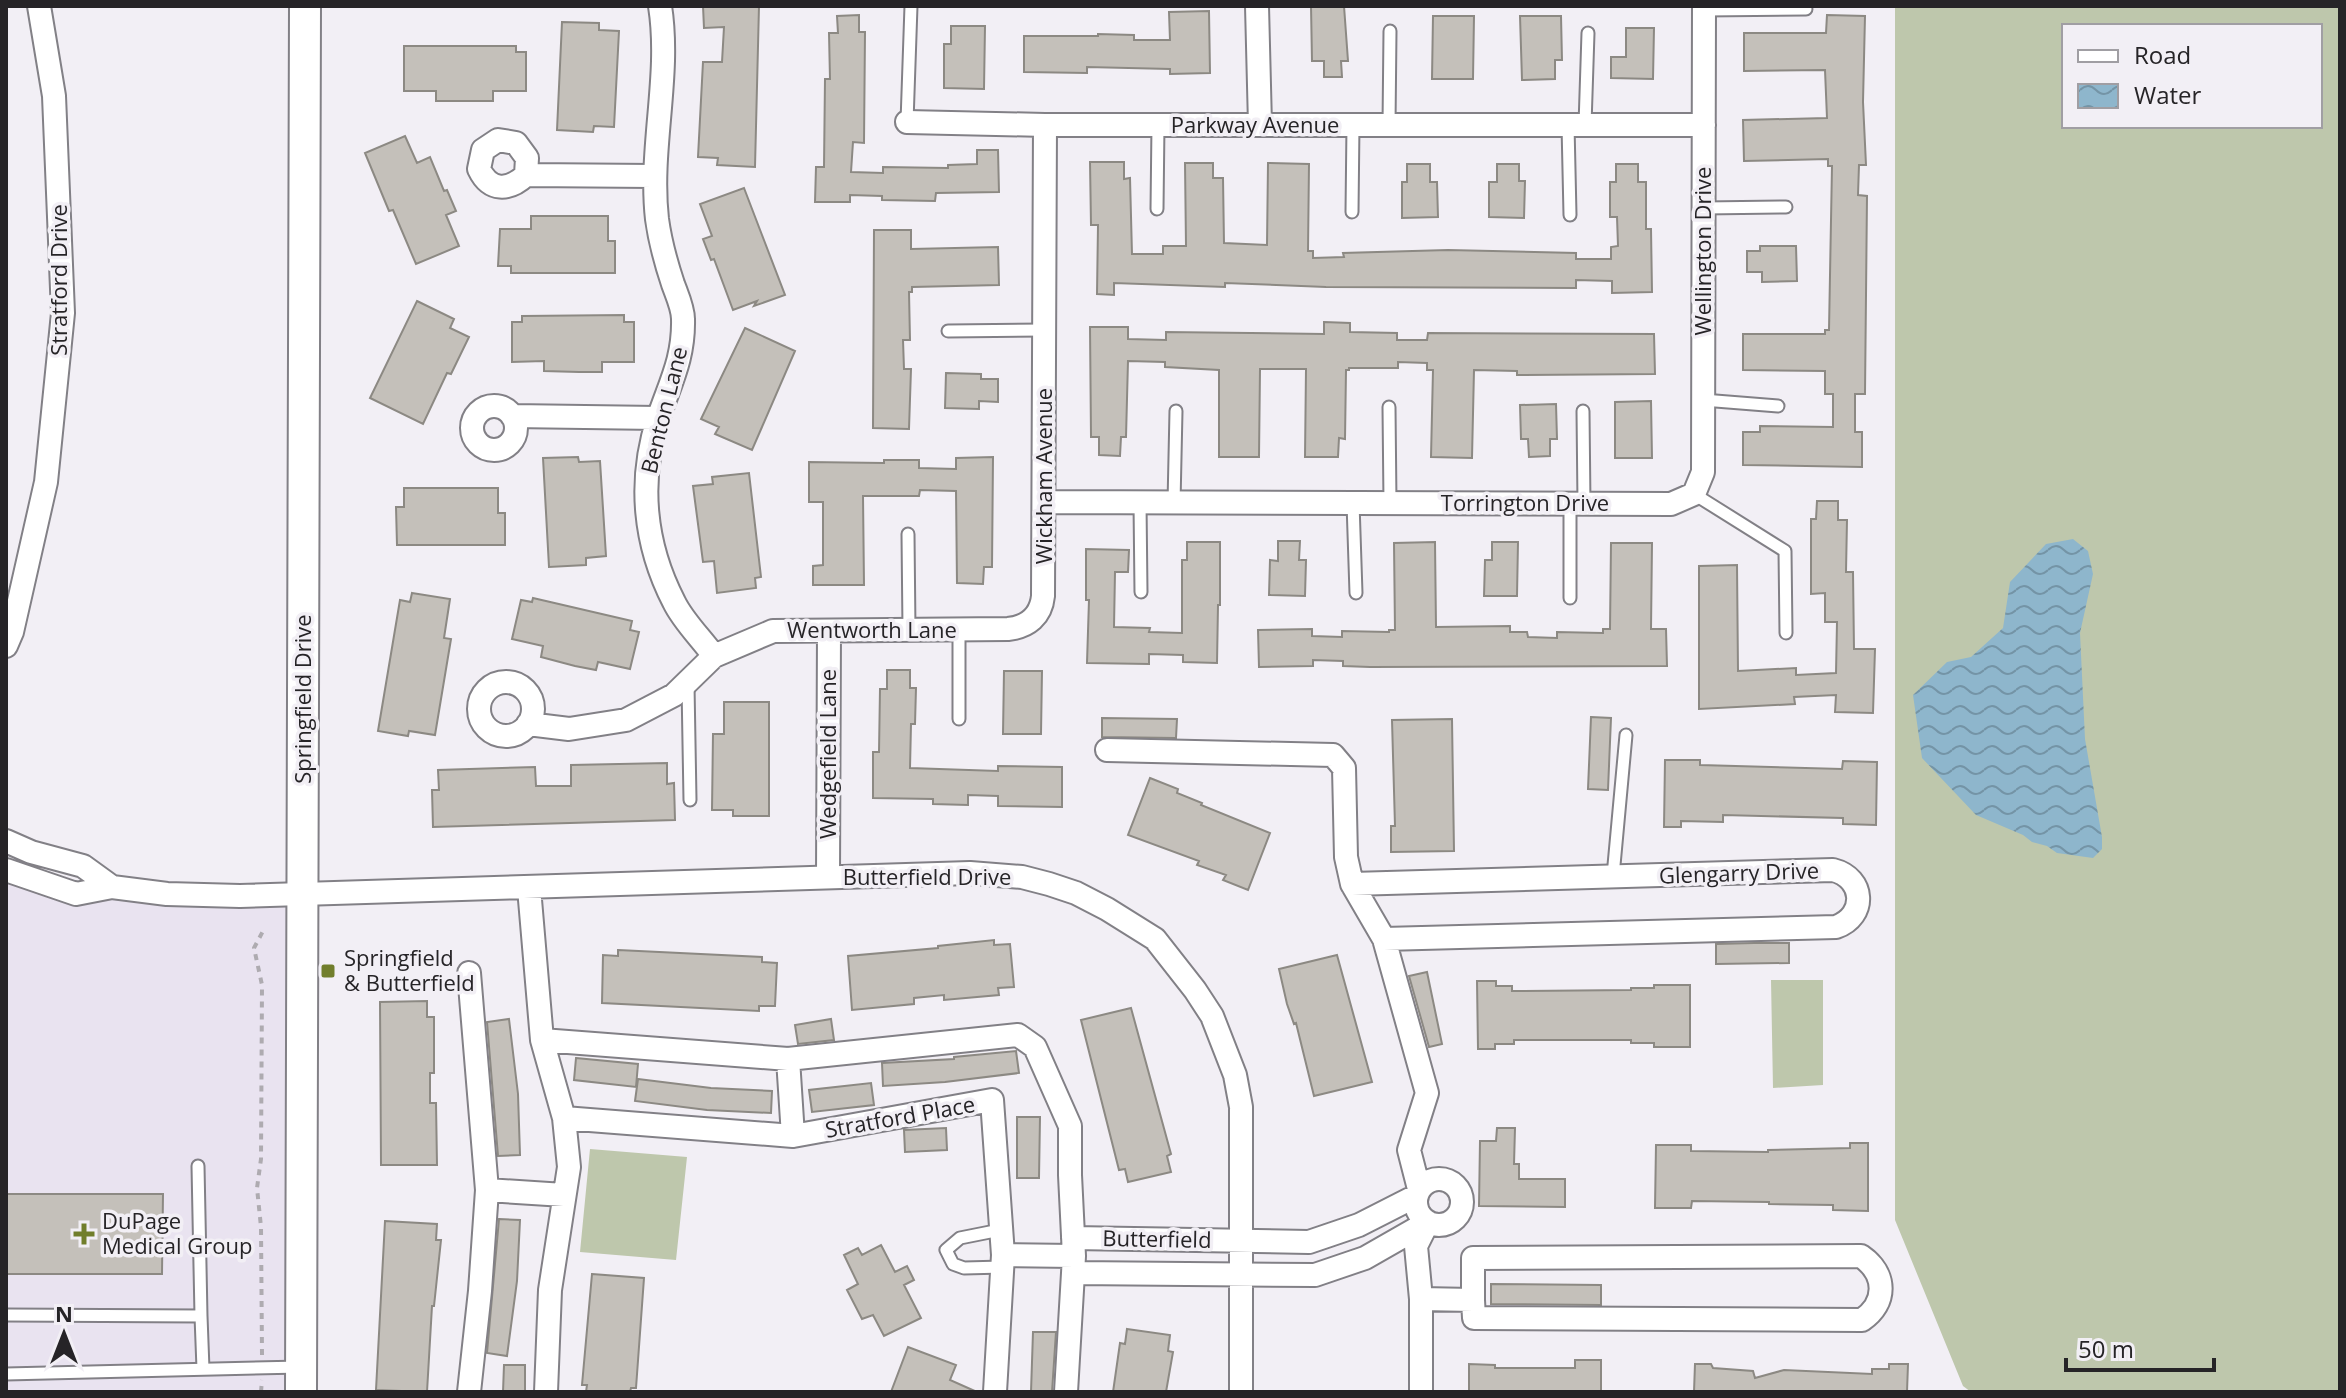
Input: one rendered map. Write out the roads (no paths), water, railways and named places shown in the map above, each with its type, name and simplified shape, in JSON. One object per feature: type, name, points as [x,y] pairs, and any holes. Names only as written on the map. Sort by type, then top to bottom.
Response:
[{"type":"street","name":"Stratford Drive","points":[[6,646],[21,596],[46,482],[63,313],[54,96],[39,6]]},
{"type":"street","name":"Springfield Drive","points":[[301,1380],[305,6]]},
{"type":"street","name":"Benton Lane","points":[[660,6],[663,24],[661,85],[654,176],[657,220],[665,259],[684,316],[678,368],[658,418],[647,463],[645,501],[654,554],[675,604],[714,656]]},
{"type":"street","points":[[1257,6],[1260,125]]},
{"type":"street","name":"Wellington Drive","points":[[1694,494],[1703,472],[1704,8]]},
{"type":"street","name":"Parkway Avenue","points":[[907,122],[1045,125],[1704,125]]},
{"type":"street","name":"Wickham Avenue","points":[[1033,620],[1043,600],[1045,125]]},
{"type":"street","points":[[526,175],[654,176]]},
{"type":"street","points":[[512,416],[658,418]]},
{"type":"street","name":"Torrington Drive","points":[[1044,502],[1671,504],[1694,494]]},
{"type":"street","name":"Wentworth Lane","points":[[714,656],[773,631],[1015,629],[1033,620]]},
{"type":"street","name":"Wedgefield Lane","points":[[828,877],[829,631]]},
{"type":"street","points":[[528,724],[569,729],[626,720],[674,695],[714,656]]},
{"type":"street","points":[[1107,750],[1333,755],[1344,768],[1346,857],[1352,884],[1384,939],[1427,1093],[1409,1150],[1418,1192],[1417,1211],[1428,1222],[1442,1225],[1456,1218],[1461,1196],[1453,1184],[1439,1179],[1431,1180],[1418,1192],[1359,1225],[1309,1242],[1241,1241]]},
{"type":"street","points":[[6,841],[31,852],[83,866],[112,887]]},
{"type":"street","points":[[6,870],[76,894],[112,887]]},
{"type":"street","name":"Glengarry Drive","points":[[1352,884],[1833,870],[1842,872],[1855,884],[1859,902],[1852,918],[1836,927],[1384,939]]},
{"type":"street","name":"Butterfield Drive","points":[[112,887],[167,894],[240,896],[970,873],[1022,877],[1076,893],[1155,939],[1212,1016],[1235,1075],[1243,1139],[1241,1392]]},
{"type":"street","points":[[529,888],[542,1040],[564,1118],[569,1167],[550,1290],[546,1392]]},
{"type":"street","points":[[469,973],[487,1190],[469,1392]]},
{"type":"street","points":[[542,1040],[788,1059],[1018,1035],[1035,1047],[1070,1126],[1074,1256],[1066,1392]]},
{"type":"street","points":[[788,1059],[793,1136]]},
{"type":"street","name":"Stratford Place","points":[[564,1118],[793,1136],[992,1100],[1003,1261],[995,1392]]},
{"type":"street","points":[[487,1190],[564,1195]]},
{"type":"street","points":[[1241,1274],[1315,1275],[1365,1258],[1428,1222]]},
{"type":"street","points":[[1421,1392],[1421,1299],[1416,1246],[1428,1222]]},
{"type":"street","name":"Butterfield","points":[[1003,1261],[1241,1241]]},
{"type":"street","name":"Butterfield","points":[[1074,1256],[1241,1274]]},
{"type":"street","points":[[1861,1256],[1871,1263],[1881,1283],[1878,1305],[1862,1320],[1474,1318],[1473,1300],[1473,1258],[1861,1256]]},
{"type":"street","points":[[1421,1299],[1473,1300]]},
{"type":"lane","points":[[907,122],[911,6]]},
{"type":"lane","points":[[1704,8],[1806,9]]},
{"type":"lane","points":[[1389,125],[1390,31]]},
{"type":"lane","points":[[1570,215],[1576,125],[1588,33]]},
{"type":"lane","name":"Parkway Avenue","points":[[1157,209],[1158,125]]},
{"type":"lane","name":"Parkway Avenue","points":[[1352,212],[1353,125]]},
{"type":"lane","points":[[1704,208],[1786,207]]},
{"type":"lane","points":[[948,331],[1045,330]]},
{"type":"lane","points":[[1703,400],[1778,406]]},
{"type":"lane","points":[[1389,407],[1390,503]]},
{"type":"lane","points":[[1174,503],[1176,411]]},
{"type":"lane","points":[[1570,598],[1583,411]]},
{"type":"lane","points":[[1694,494],[1785,551],[1786,633]]},
{"type":"lane","points":[[1140,503],[1141,592]]},
{"type":"lane","points":[[1353,503],[1356,593]]},
{"type":"lane","points":[[908,534],[909,630]]},
{"type":"lane","points":[[959,630],[959,719]]},
{"type":"lane","points":[[688,682],[690,800]]},
{"type":"lane","points":[[1613,876],[1626,735]]},
{"type":"lane","points":[[198,1166],[203,1369]]},
{"type":"lane","points":[[1000,1230],[960,1238],[946,1250],[953,1264],[964,1268],[1003,1261]]},
{"type":"lane","points":[[6,1315],[201,1316]]},
{"type":"lane","points":[[6,1374],[203,1369],[301,1380]]},
{"type":"water","points":[[2073,539],[2088,551],[2093,574],[2080,633],[2085,739],[2102,837],[2102,849],[2093,858],[2057,853],[1976,815],[1922,758],[1913,695],[1947,662],[1971,657],[2003,628],[2010,582],[2046,544]]},
{"type":"place","name":"Springfield & Butterfield","points":[[328,971]]},
{"type":"place","name":"DuPage Medical Group","points":[[84,1234]]}]
